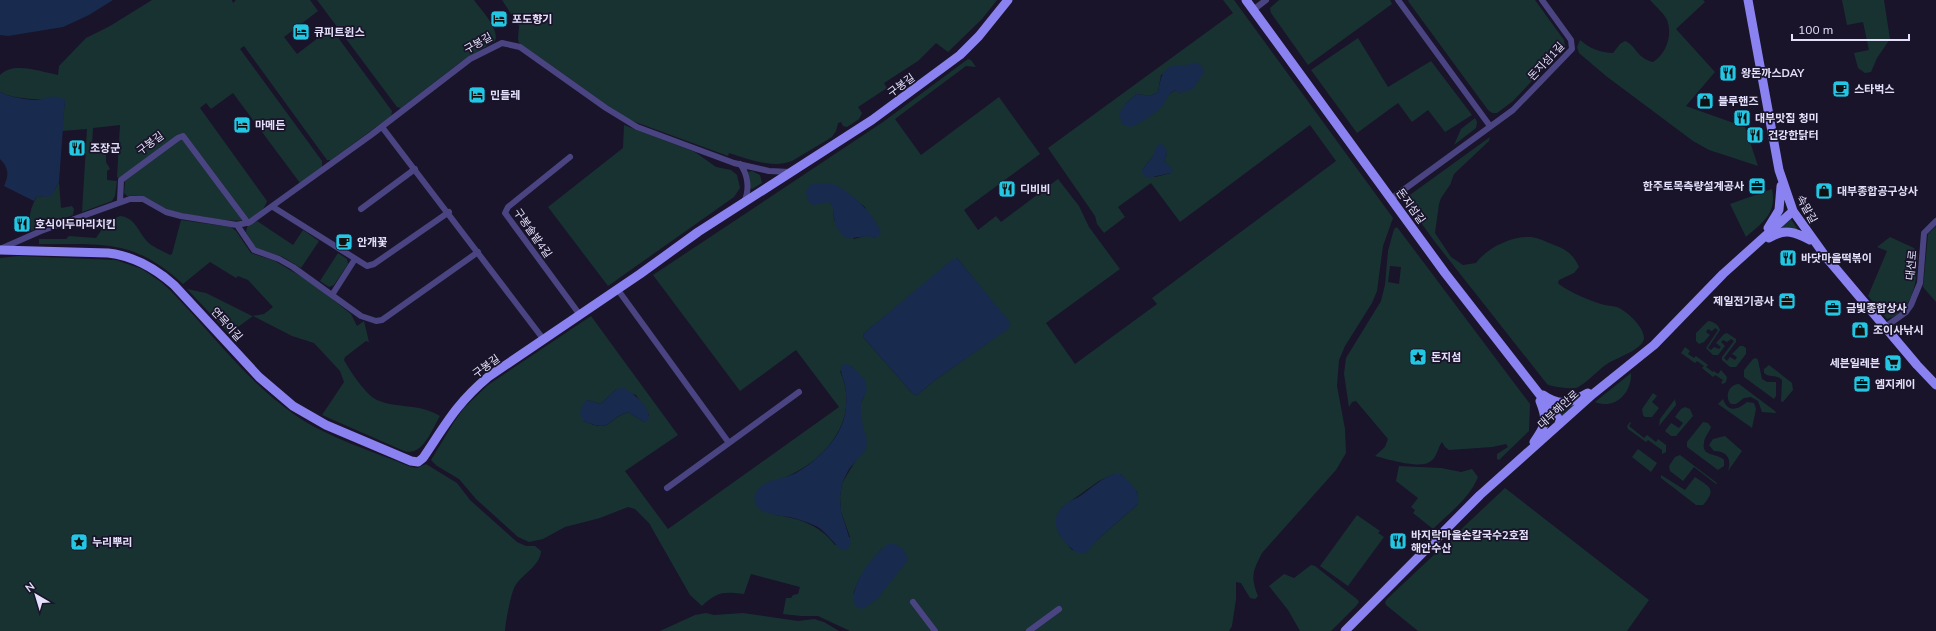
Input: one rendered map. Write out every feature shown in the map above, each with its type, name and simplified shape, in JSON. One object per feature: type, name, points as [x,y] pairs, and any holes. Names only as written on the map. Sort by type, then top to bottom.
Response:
[{"type":"street","name":"구봉길","points":[[421,460],[451,414],[473,390],[488,377],[618,290],[698,232],[794,172],[872,120],[947,65],[979,36],[1008,0]]},
{"type":"street","name":"돈지섬길","points":[[1246,0],[1445,273],[1561,422]]},
{"type":"street","points":[[1253,10],[1266,0]]},
{"type":"street","points":[[1398,0],[1490,126]]},
{"type":"street","name":"돈지섬1길","points":[[1391,199],[1523,101],[1573,47],[1572,40],[1542,0]]},
{"type":"street","name":"속말길","points":[[1748,0],[1782,180],[1793,211],[1814,242],[1936,385]]},
{"type":"street","name":"구봉길","points":[[0,250],[35,233],[130,199],[143,199],[172,214],[237,225],[248,223],[273,207],[382,127],[470,59],[496,45],[508,43],[520,48],[620,118],[637,127],[740,164],[776,172],[794,172]]},
{"type":"street","points":[[382,127],[449,212],[544,340]]},
{"type":"street","name":"구봉길","points":[[120,202],[121,180],[178,138],[183,136],[248,223]]},
{"type":"street","name":"구봉솔밭4길","points":[[570,157],[508,207],[505,213],[580,315]]},
{"type":"street","points":[[740,164],[745,174],[747,184],[747,194],[743,203]]},
{"type":"street","points":[[361,209],[414,169]]},
{"type":"street","points":[[1723,274],[1726,266],[1768,229],[1776,218],[1781,203],[1782,180]]},
{"type":"street","points":[[273,207],[363,264],[371,266],[449,212]]},
{"type":"street","name":"대부해안로","points":[[1345,631],[1480,495],[1561,422],[1635,361],[1723,274],[1793,211]]},
{"type":"street","name":"대선로","points":[[1885,327],[1906,312],[1911,305],[1920,284],[1924,233],[1936,221]]},
{"type":"street","points":[[237,225],[254,250],[289,264],[356,312],[373,320],[379,321],[478,252]]},
{"type":"street","points":[[1734,264],[1745,259],[1780,232],[1791,231],[1814,242]]},
{"type":"street","name":"연목이길","points":[[0,250],[108,253],[126,256],[141,262],[158,272],[174,285],[259,377],[293,406],[326,425],[411,461],[418,462],[421,460]]},
{"type":"street","points":[[332,295],[355,259]]},
{"type":"street","points":[[618,290],[729,443]]},
{"type":"street","points":[[1537,390],[1557,403],[1572,402],[1590,391],[1617,370],[1635,361]]},
{"type":"street","points":[[1523,457],[1546,422],[1545,411],[1537,390]]},
{"type":"street","points":[[667,488],[799,392]]},
{"type":"street","points":[[913,602],[933,630]]},
{"type":"street","points":[[1028,631],[1059,609]]},
{"type":"green space","points":[[152,0],[232,0],[233,3],[236,0],[310,0],[318,11],[284,37],[297,54],[331,28],[392,111],[391,116],[331,160],[327,160],[244,46],[240,49],[322,161],[322,167],[300,183],[233,93],[211,109],[206,103],[200,108],[267,201],[263,209],[257,215],[249,219],[232,221],[223,220],[177,212],[166,209],[147,198],[127,196],[124,193],[125,182],[117,177],[120,125],[93,128],[92,144],[106,145],[106,162],[110,169],[107,171],[107,180],[117,181],[115,196],[112,201],[82,212],[87,129],[62,131],[65,100],[31,99],[6,95],[0,92],[0,75],[6,71],[20,68],[58,75],[59,66],[86,38],[110,26]]},
{"type":"green space","points":[[317,0],[474,0],[492,25],[496,36],[495,41],[462,61],[401,108],[397,107]]},
{"type":"green space","points":[[502,0],[997,0],[982,19],[948,52],[936,43],[918,61],[884,83],[887,88],[858,107],[862,113],[859,119],[847,127],[843,126],[841,122],[838,123],[836,131],[832,137],[792,161],[769,164],[729,153],[728,156],[627,119],[519,43],[519,26]]},
{"type":"green space","points":[[1223,0],[1234,0],[1393,218],[1383,246],[1377,291],[1372,303],[1345,346],[1339,360],[1337,386],[1345,429],[1346,453],[1336,470],[1262,553],[1256,564],[1253,578],[1258,596],[1255,599],[1250,598],[1241,583],[1236,582],[1236,599],[1232,626],[1229,631],[850,631],[818,616],[783,614],[786,598],[791,598],[793,595],[798,594],[800,587],[751,574],[744,594],[726,593],[717,595],[702,606],[690,595],[649,523],[635,509],[628,507],[600,518],[565,527],[543,539],[529,542],[518,537],[476,499],[459,479],[437,466],[431,460],[464,408],[488,385],[591,316],[678,435],[625,471],[668,529],[839,407],[796,350],[740,391],[653,275],[883,122],[968,59],[971,60],[976,67],[966,66],[895,119],[921,155],[999,97],[1040,154],[964,210],[978,230],[996,216],[1001,222],[1058,179],[1079,206],[1089,227],[1120,269],[1046,323],[1075,364],[1157,304],[1152,298],[1336,161],[1310,125],[1180,222],[1151,183],[1118,207],[1125,217],[1104,233],[1097,224],[1095,216],[1048,148],[1233,13]],"holes":[[[1187,66],[1181,93],[1175,90],[1167,96],[1162,106],[1125,104],[1137,94],[1150,96],[1158,92],[1161,75]],[[1167,153],[1164,161],[1171,173],[1155,177],[1142,170],[1153,156]],[[841,189],[865,207],[876,238],[868,235],[854,239],[834,220],[833,206],[829,201],[824,201]],[[957,258],[1010,325],[1007,329],[935,380],[917,395],[913,394],[864,338],[863,334]],[[851,366],[865,381],[864,396],[861,403],[861,418],[856,460],[842,483],[840,497],[841,512],[850,537],[835,545],[823,532],[816,528],[792,518],[775,515],[768,483],[786,477],[803,468],[819,456],[831,442],[841,427],[846,409],[846,391],[840,371]],[[616,389],[636,395],[649,415],[644,422],[628,412],[620,415],[604,426],[599,426],[583,421],[587,400],[601,404]],[[1114,474],[1120,474],[1137,492],[1138,504],[1097,540],[1072,550],[1059,534],[1061,508],[1099,481]],[[882,548],[853,594],[859,579]]]},
{"type":"green space","points":[[1279,0],[1390,0],[1392,4],[1308,65],[1271,13],[1270,8]]},
{"type":"green space","points":[[1535,0],[1564,40],[1565,46],[1513,101],[1497,113],[1492,113],[1488,110],[1408,1]]},
{"type":"green space","points":[[1650,0],[1703,0],[1705,2],[1676,29],[1715,72],[1686,106],[1745,127],[1758,166],[1709,150],[1693,141],[1606,76],[1579,53],[1577,47],[1580,40],[1595,50],[1613,53],[1620,44],[1625,41],[1632,45],[1643,58],[1653,62],[1658,59],[1665,49],[1669,38],[1669,26],[1666,17]]},
{"type":"green space","points":[[1842,0],[1884,0],[1890,39],[1877,58],[1871,72],[1865,73],[1858,68],[1854,53],[1869,50],[1863,22],[1847,25]]},
{"type":"green space","points":[[1358,38],[1388,87],[1431,61],[1472,115],[1445,132],[1428,110],[1412,122],[1398,103],[1357,133],[1311,70]]},
{"type":"green space","points":[[1475,118],[1477,122],[1476,128],[1454,145],[1461,129]]},
{"type":"green space","points":[[624,125],[695,152],[716,167],[731,170],[737,175],[740,188],[734,197],[608,286],[548,207],[623,148]]},
{"type":"green space","points":[[1490,137],[1489,141],[1454,174],[1450,185],[1441,198],[1439,204],[1435,233],[1451,257],[1463,265],[1476,263],[1486,252],[1508,241],[1523,237],[1543,240],[1566,251],[1572,256],[1579,267],[1574,273],[1559,280],[1558,283],[1561,286],[1573,293],[1600,304],[1617,307],[1638,324],[1643,334],[1643,342],[1629,353],[1607,364],[1584,384],[1576,388],[1561,388],[1547,384],[1435,242],[1405,201],[1407,197]]},
{"type":"green space","points":[[752,171],[760,175],[762,183],[752,189],[750,188],[748,172]]},
{"type":"green space","points":[[59,182],[61,208],[72,206],[74,209],[73,215],[31,231],[30,214],[37,196],[46,196],[51,194]]},
{"type":"green space","points":[[1772,189],[1772,205],[1767,217],[1746,237],[1730,204]]},
{"type":"green space","points":[[120,216],[126,217],[134,223],[150,244],[170,255],[172,254],[181,220],[231,227],[236,231],[251,253],[275,261],[312,283],[351,314],[357,326],[364,321],[369,342],[366,341],[345,357],[344,360],[363,388],[377,400],[385,403],[424,409],[440,416],[426,441],[417,450],[411,452],[404,451],[322,415],[344,382],[340,371],[314,343],[292,336],[253,316],[238,327],[234,339],[187,289],[206,293],[252,316],[264,314],[273,307],[248,280],[238,276],[236,278],[210,262],[183,284],[165,269],[148,258],[132,251],[99,245],[39,244],[39,239],[66,239],[69,236],[96,238],[107,222]]},
{"type":"green space","points":[[1791,219],[1798,230],[1787,227],[1779,229]]},
{"type":"green space","points":[[257,221],[293,245],[303,230],[319,241],[301,268],[283,257],[256,248],[246,232],[247,227]]},
{"type":"green space","points":[[1936,226],[1936,302],[1923,287],[1928,234]]},
{"type":"green space","points":[[1397,227],[1530,404],[1529,431],[1499,460],[1497,459],[1497,454],[1508,447],[1506,444],[1492,447],[1449,450],[1442,442],[1436,455],[1431,461],[1420,464],[1404,463],[1375,456],[1385,447],[1388,439],[1356,401],[1352,402],[1349,407],[1344,374],[1346,358],[1381,301],[1385,285],[1388,251],[1394,229]],"holes":[[[1390,266],[1401,267],[1399,284],[1388,282]]]},
{"type":"green space","points":[[1890,237],[1914,248],[1918,254],[1917,273],[1913,292],[1909,301],[1904,309],[1887,319],[1868,296],[1887,251],[1877,247]]},
{"type":"green space","points":[[338,253],[347,259],[348,264],[334,285],[329,287],[320,281]]},
{"type":"green space","points":[[18,256],[116,260],[142,269],[171,291],[245,372],[278,402],[295,415],[307,423],[351,444],[411,467],[417,468],[426,464],[457,483],[470,500],[517,542],[526,546],[535,546],[541,551],[537,562],[514,588],[508,609],[505,631],[0,631],[0,258]]},
{"type":"green space","points":[[1708,321],[1716,324],[1720,330],[1708,348],[1711,350],[1714,347],[1719,349],[1721,347],[1716,343],[1724,334],[1727,333],[1736,339],[1736,342],[1724,358],[1727,361],[1730,357],[1735,360],[1737,357],[1732,354],[1740,346],[1746,348],[1746,354],[1736,367],[1730,367],[1722,360],[1722,357],[1734,341],[1731,339],[1727,342],[1723,340],[1721,342],[1725,346],[1718,355],[1713,355],[1706,348],[1718,330],[1715,328],[1712,331],[1708,329],[1706,332],[1710,335],[1704,342],[1699,344],[1696,341],[1696,333]]},
{"type":"green space","points":[[1685,347],[1690,351],[1688,354],[1694,358],[1696,356],[1708,365],[1706,367],[1713,372],[1714,371],[1718,374],[1721,370],[1727,377],[1726,382],[1723,384],[1721,383],[1723,380],[1715,375],[1713,377],[1702,368],[1704,366],[1697,361],[1695,363],[1681,353]]},
{"type":"green space","points":[[1756,358],[1758,360],[1762,379],[1767,382],[1776,382],[1776,396],[1774,399],[1744,377],[1744,370],[1753,359]]},
{"type":"green space","points":[[1769,365],[1792,383],[1793,390],[1783,402],[1781,401],[1782,380],[1778,377],[1764,373],[1764,369]]},
{"type":"green space","points":[[1631,373],[1629,387],[1621,398],[1609,404],[1595,402]]},
{"type":"green space","points":[[1739,384],[1776,413],[1762,412],[1758,401],[1751,397],[1744,398],[1736,404],[1731,404],[1728,398],[1730,388]]},
{"type":"green space","points":[[1653,393],[1657,396],[1652,402],[1659,408],[1652,417],[1645,417],[1642,409]]},
{"type":"green space","points":[[1675,399],[1676,405],[1659,426],[1660,419]]},
{"type":"green space","points":[[1723,399],[1727,406],[1733,409],[1740,407],[1747,402],[1754,403],[1756,409],[1752,428],[1718,404]]},
{"type":"green space","points":[[1576,403],[1561,416],[1552,404],[1564,408]]},
{"type":"green space","points":[[1685,407],[1690,409],[1693,416],[1676,436],[1671,436],[1665,431],[1671,423],[1679,428],[1683,423],[1675,417],[1681,409]]},
{"type":"green space","points":[[1630,422],[1631,423],[1629,426],[1644,438],[1647,435],[1656,442],[1658,439],[1666,445],[1666,452],[1662,454],[1662,450],[1648,440],[1646,442],[1628,429],[1627,426]]},
{"type":"green space","points":[[1703,422],[1708,423],[1711,427],[1704,441],[1705,451],[1724,460],[1724,466],[1718,470],[1687,447],[1687,442]]},
{"type":"green space","points":[[1725,436],[1742,451],[1728,471],[1729,459],[1727,456],[1722,452],[1714,451],[1709,445],[1713,439]]},
{"type":"green space","points":[[1638,449],[1657,463],[1651,472],[1632,457]]},
{"type":"green space","points":[[1680,455],[1717,483],[1716,484],[1694,467],[1683,481],[1670,471],[1669,466],[1675,457]]},
{"type":"green space","points":[[1399,466],[1441,468],[1461,472],[1472,469],[1478,477],[1470,492],[1464,499],[1433,529],[1413,513],[1415,510],[1411,507],[1418,498],[1396,481]]},
{"type":"green space","points":[[1661,475],[1685,490],[1695,477],[1708,486],[1711,492],[1710,495],[1703,505],[1696,505],[1661,478]]},
{"type":"green space","points":[[1505,488],[1649,600],[1627,631],[1418,631],[1386,605],[1385,602],[1387,599]]},
{"type":"green space","points":[[1357,515],[1380,531],[1378,533],[1384,537],[1348,586],[1320,566]]},
{"type":"green space","points":[[1311,565],[1315,566],[1359,602],[1331,631],[1300,631],[1288,610],[1269,586],[1284,574],[1294,578]]},
{"type":"green space","points":[[706,613],[714,615],[743,613],[798,621],[814,619],[824,622],[839,631],[660,631],[695,615]]},
{"type":"water","points":[[0,0],[113,0],[89,15],[63,27],[8,36],[0,35]]},
{"type":"water","points":[[1194,62],[1201,65],[1204,72],[1193,89],[1180,93],[1175,90],[1169,95],[1161,107],[1147,118],[1131,127],[1122,124],[1119,114],[1125,104],[1137,94],[1150,96],[1158,92],[1163,74],[1169,68],[1179,65],[1188,65]]},
{"type":"water","points":[[0,92],[11,96],[34,100],[54,96],[65,100],[59,182],[52,195],[48,197],[37,196],[34,201],[4,186],[7,178],[7,169],[0,159]]},
{"type":"water","points":[[1161,144],[1165,147],[1167,153],[1164,161],[1172,168],[1171,173],[1147,178],[1143,175],[1142,170],[1153,156],[1157,145]]},
{"type":"water","points":[[817,183],[830,183],[853,197],[868,211],[874,219],[881,234],[876,238],[868,236],[845,238],[836,226],[833,209],[829,202],[814,205],[808,201],[806,192],[810,185]]},
{"type":"water","points":[[957,258],[1009,321],[1010,325],[1008,329],[935,380],[917,395],[913,394],[864,338],[863,334],[953,259]]},
{"type":"water","points":[[845,364],[851,366],[865,381],[867,389],[861,403],[861,418],[867,441],[866,449],[849,469],[842,483],[840,497],[841,512],[851,543],[847,549],[842,550],[818,527],[789,517],[766,513],[761,510],[757,507],[755,502],[755,495],[757,490],[767,483],[796,473],[815,460],[836,437],[846,409],[846,391],[841,369],[841,366]]},
{"type":"water","points":[[624,388],[641,401],[649,414],[649,419],[644,422],[628,412],[615,418],[605,426],[583,421],[580,413],[583,404],[587,400],[601,404],[616,389]]},
{"type":"water","points":[[1114,474],[1120,474],[1134,487],[1138,495],[1138,504],[1097,540],[1087,552],[1080,554],[1068,546],[1059,534],[1056,527],[1058,514],[1066,503],[1080,496],[1104,478]]},
{"type":"water","points":[[891,543],[902,548],[908,560],[877,599],[863,609],[856,607],[854,599],[855,591],[863,571],[884,547]]},
{"type":"place","name":"포도향기","points":[[499,19]]},
{"type":"place","name":"큐피트윈스","points":[[301,32]]},
{"type":"place","name":"왕돈까스DAY","points":[[1728,73]]},
{"type":"place","name":"스타벅스","points":[[1841,89]]},
{"type":"place","name":"민들레","points":[[477,95]]},
{"type":"place","name":"블루핸즈","points":[[1705,101]]},
{"type":"place","name":"대부맛집 청미","points":[[1742,118]]},
{"type":"place","name":"마메든","points":[[242,125]]},
{"type":"place","name":"건강한닭터","points":[[1755,135]]},
{"type":"place","name":"조장군","points":[[77,148]]},
{"type":"place","name":"한주토목측량설계공사","points":[[1757,186]]},
{"type":"place","name":"디비비","points":[[1007,189]]},
{"type":"place","name":"대부종합공구상사","points":[[1824,191]]},
{"type":"place","name":"호식이두마리치킨","points":[[22,224]]},
{"type":"place","name":"안개꽃","points":[[344,242]]},
{"type":"place","name":"바닷마을떡볶이","points":[[1788,258]]},
{"type":"place","name":"제일전기공사","points":[[1787,301]]},
{"type":"place","name":"금빛종합상사","points":[[1833,308]]},
{"type":"place","name":"조이사낚시","points":[[1860,330]]},
{"type":"place","name":"돈지섬","points":[[1418,357]]},
{"type":"place","name":"세븐일레븐","points":[[1893,363]]},
{"type":"place","name":"엠지케이","points":[[1862,384]]},
{"type":"place","name":"바지락마을손칼국수2호점 해안수산","points":[[1398,541]]},
{"type":"place","name":"누리뿌리","points":[[79,542]]}]
